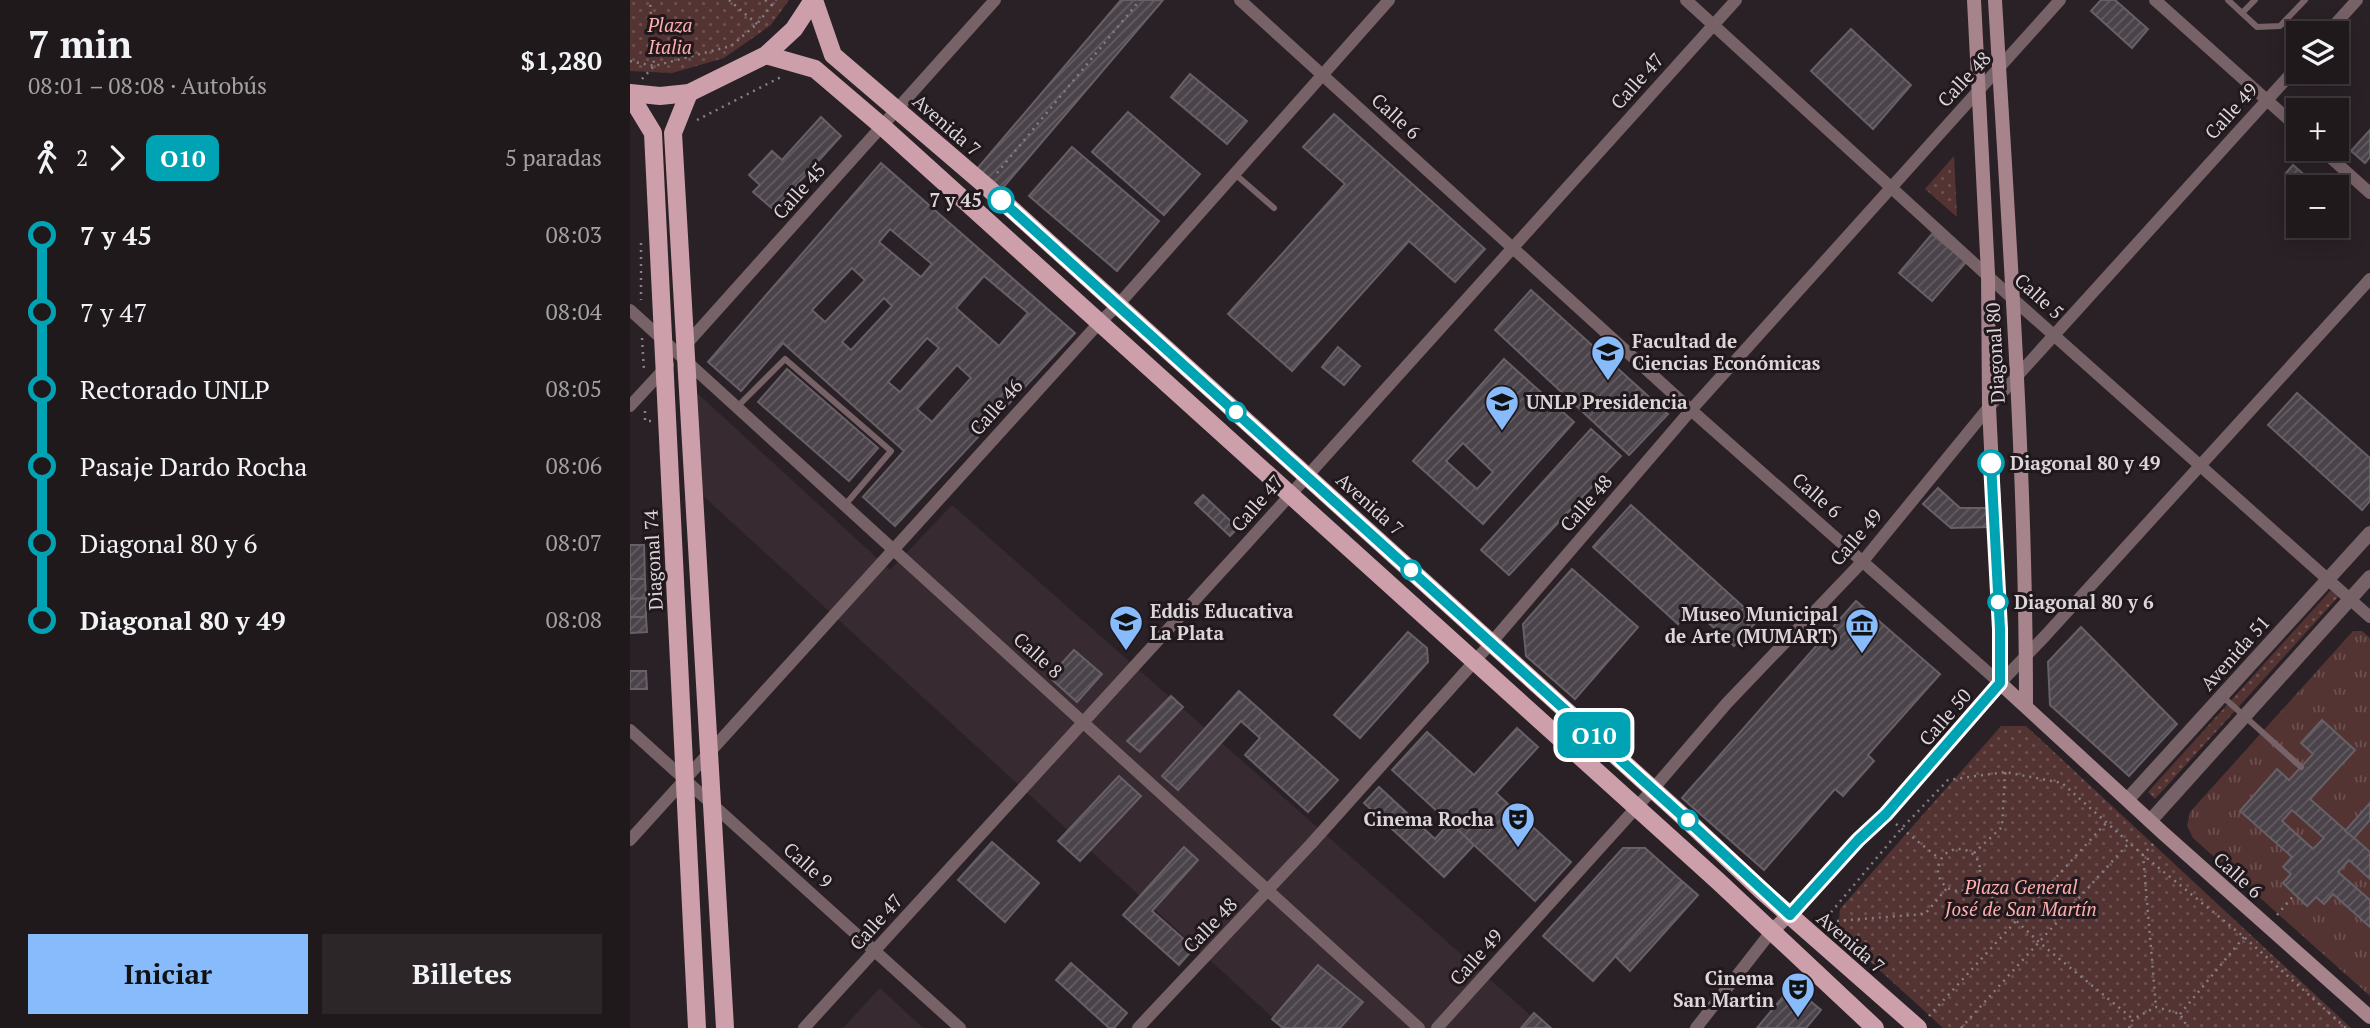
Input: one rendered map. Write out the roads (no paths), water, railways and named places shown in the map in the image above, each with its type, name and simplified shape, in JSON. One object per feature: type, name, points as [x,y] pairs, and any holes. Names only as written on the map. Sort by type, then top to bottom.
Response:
[{"type":"main road","points":[[633,90],[660,96],[689,93],[766,55],[794,29],[814,0]]},
{"type":"main road","name":"Avenida 7","points":[[814,0],[833,55],[986,186],[1790,915],[1926,1025]]},
{"type":"main road","name":"Diagonal 80","points":[[1974,0],[1988,274],[1989,407],[2000,629],[2000,683]]},
{"type":"main road","name":"Diagonal 80","points":[[1995,0],[2016,378],[2026,705]]},
{"type":"main road","points":[[766,55],[815,69],[883,127],[1796,951],[1875,1028]]},
{"type":"main road","name":"Diagonal 74","points":[[633,90],[653,133],[697,1028]]},
{"type":"main road","points":[[689,93],[673,133],[683,353],[710,752],[725,1028]]},
{"type":"main road","name":"Calle 6","points":[[2000,683],[2163,833],[2370,1017]]},
{"type":"main road","name":"Calle 50","points":[[1772,932],[1886,814],[2000,683]]},
{"type":"street","name":"Calle 45","points":[[630,406],[664,369],[683,353],[995,0]]},
{"type":"street","name":"Calle 6","points":[[1240,0],[1691,410],[2000,683]]},
{"type":"street","name":"Calle 46","points":[[630,840],[1118,305],[1389,0]]},
{"type":"street","name":"Calle 5","points":[[1686,0],[2054,336],[2370,617]]},
{"type":"street","name":"Calle 47","points":[[804,1028],[876,952],[1736,0]]},
{"type":"street","name":"Calle 48","points":[[1138,1028],[1269,891],[1491,642],[1691,410],[2060,0]]},
{"type":"street","points":[[2155,0],[2286,117]]},
{"type":"street","points":[[2338,21],[2357,0]]},
{"type":"street","name":"Calle 49","points":[[1437,1028],[1727,703],[1863,561],[1989,407],[2286,79]]},
{"type":"street","points":[[2334,161],[2370,193]]},
{"type":"street","name":"Calle 50","points":[[2000,683],[2370,279]]},
{"type":"street","name":"Calle 8","points":[[630,310],[662,339],[683,353],[893,550],[1419,1028]]},
{"type":"street","name":"Avenida 51","points":[[2128,799],[2370,533]]},
{"type":"street","points":[[2151,820],[2370,576]]},
{"type":"street","name":"Calle 9","points":[[630,730],[960,1028]]},
{"type":"street","name":"Calle 50","points":[[1696,1028],[1772,932]]},
{"type":"lane","points":[[2228,0],[2257,27],[2280,26],[2305,0]]},
{"type":"lane","points":[[2242,13],[2255,0]]},
{"type":"lane","points":[[1235,174],[1274,208]]},
{"type":"lane","points":[[738,407],[785,359],[891,451],[845,505]]},
{"type":"lane","points":[[2222,696],[2301,767]]},
{"type":"place","name":"7 y 45","points":[[1001,200]]},
{"type":"place","name":"Facultad de Ciencias Económicas","points":[[1608,382]]},
{"type":"place","name":"UNLP Presidencia","points":[[1502,432]]},
{"type":"place","name":"Diagonal 80 y 49","points":[[1991,463]]},
{"type":"place","name":"Diagonal 80 y 6","points":[[1998,602]]},
{"type":"place","name":"Eddis Educativa La Plata","points":[[1126,652]]},
{"type":"place","name":"Museo Municipal de Arte (MUMART)","points":[[1862,655]]},
{"type":"place","name":"Cinema Rocha","points":[[1518,849]]},
{"type":"place","name":"Cinema San Martin","points":[[1798,1019]]},
{"type":"park label","name":"Plaza Italia","points":[[670,36]]},
{"type":"park label","name":"Plaza General José de San Martín","points":[[2021,898]]}]
